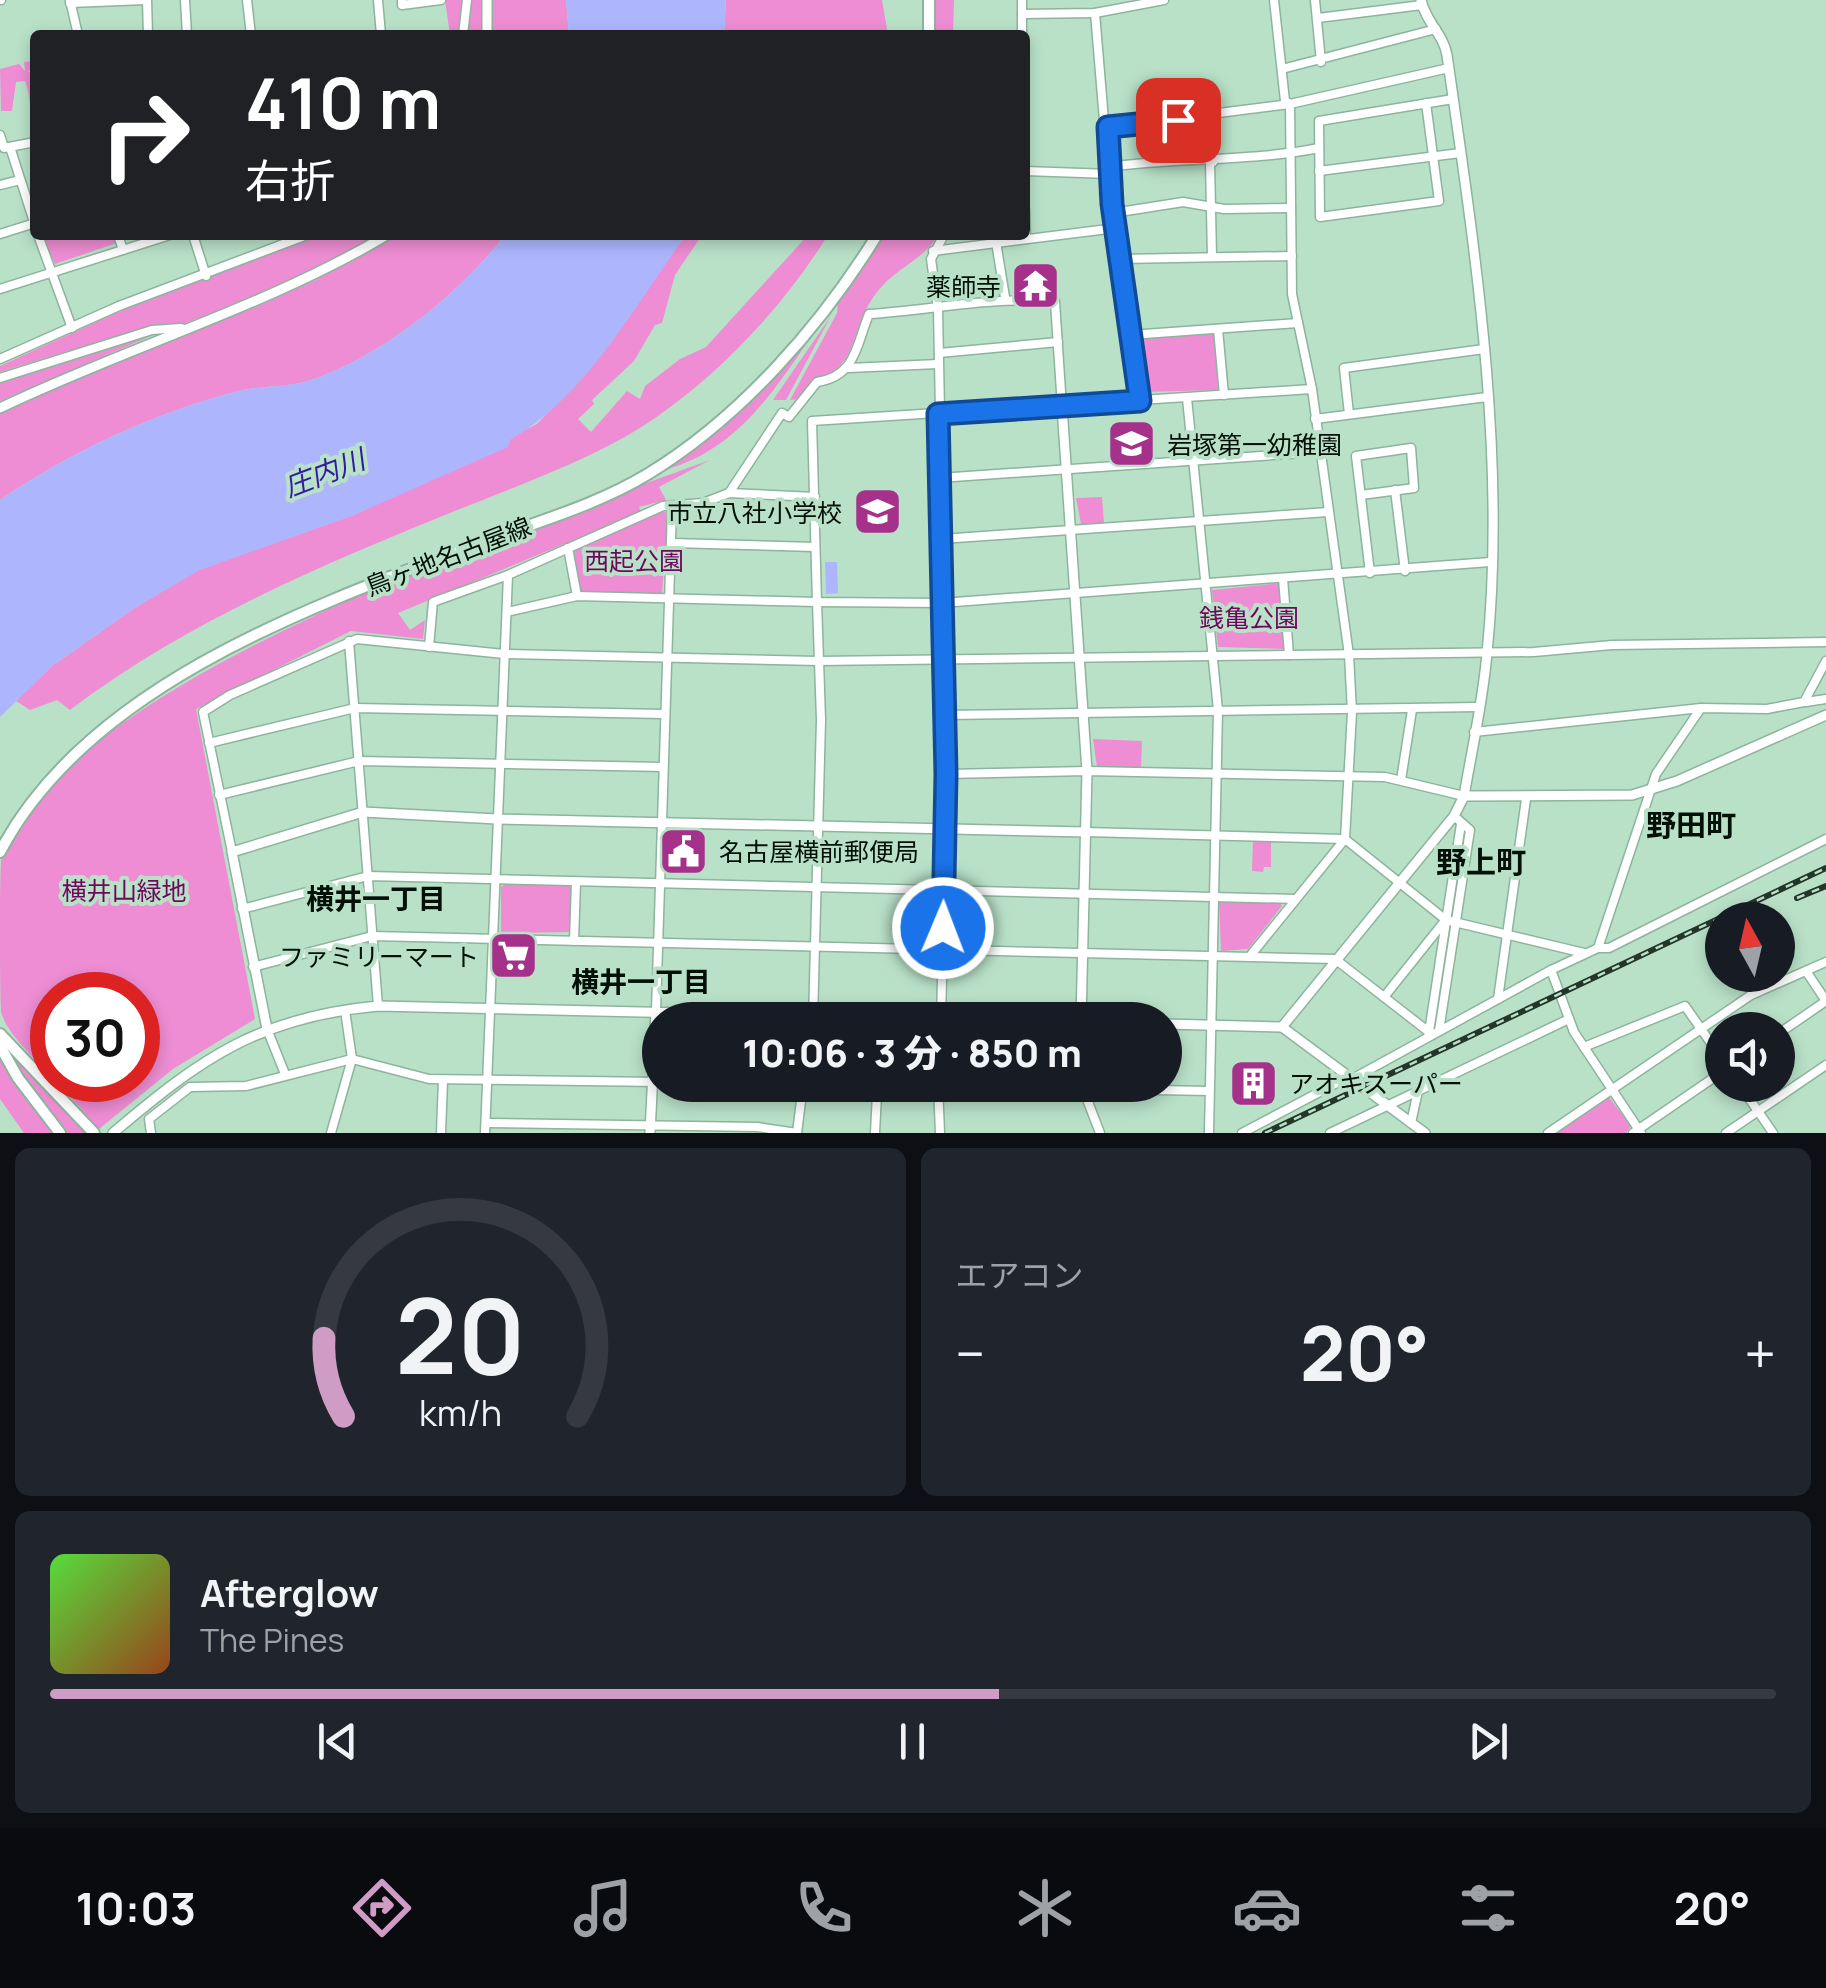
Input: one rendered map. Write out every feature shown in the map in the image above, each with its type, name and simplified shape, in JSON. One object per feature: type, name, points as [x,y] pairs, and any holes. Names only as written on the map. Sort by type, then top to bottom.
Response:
[{"type":"main road","points":[[929,0],[929,30]]},
{"type":"main road","name":"鳥ヶ地名古屋線","points":[[0,852],[40,789],[74,754],[205,662],[337,599],[617,490],[689,447],[797,341],[832,301],[874,240]]},
{"type":"main road","points":[[0,1034],[94,1133]]},
{"type":"main road","points":[[0,1046],[18,1078],[60,1133]]},
{"type":"street","points":[[77,30],[70,2],[147,0],[148,30]]},
{"type":"street","points":[[185,0],[187,30]]},
{"type":"street","points":[[246,0],[250,30]]},
{"type":"street","points":[[378,0],[381,30]]},
{"type":"street","points":[[402,0],[402,5],[441,0]]},
{"type":"street","points":[[463,30],[466,0]]},
{"type":"street","points":[[487,0],[487,30]]},
{"type":"street","points":[[1022,0],[1022,30]]},
{"type":"street","points":[[1022,14],[1095,13],[1164,0]]},
{"type":"street","points":[[1274,0],[1285,101],[1290,104]]},
{"type":"street","points":[[1316,0],[1321,62]]},
{"type":"street","points":[[1282,1027],[1398,882],[1457,820],[1488,653],[1490,562],[1484,349],[1444,37],[1421,2],[1318,18]]},
{"type":"street","points":[[1095,13],[1113,213],[1140,401]]},
{"type":"street","points":[[1282,70],[1436,29]]},
{"type":"street","points":[[1108,127],[1290,104],[1449,68]]},
{"type":"street","points":[[1426,104],[1439,201],[1320,217],[1319,120],[1453,99]]},
{"type":"street","points":[[1250,956],[1345,839],[1352,712],[1349,656],[1312,389],[1298,323],[1292,256],[1290,104]]},
{"type":"street","points":[[1206,116],[1214,200],[1209,207],[1212,257]]},
{"type":"street","points":[[0,135],[4,148],[30,143]]},
{"type":"street","points":[[10,147],[30,209]]},
{"type":"street","points":[[1030,171],[1110,170],[1186,159],[1212,162],[1319,148]]},
{"type":"street","points":[[1319,171],[1460,153]]},
{"type":"street","points":[[0,185],[20,180]]},
{"type":"street","points":[[1113,213],[1183,202],[1209,207],[1291,208]]},
{"type":"street","points":[[0,234],[30,225]]},
{"type":"street","points":[[1030,238],[1116,228]]},
{"type":"street","points":[[40,240],[72,328]]},
{"type":"street","points":[[120,240],[123,250]]},
{"type":"street","points":[[0,290],[154,240]]},
{"type":"street","points":[[195,240],[206,276]]},
{"type":"street","points":[[0,358],[295,240]]},
{"type":"street","points":[[0,408],[181,328],[314,275],[378,240]]},
{"type":"street","points":[[941,240],[933,251],[938,310],[946,774],[941,1002]]},
{"type":"street","points":[[933,251],[1011,240]]},
{"type":"street","points":[[996,242],[1005,297]]},
{"type":"street","points":[[1120,258],[1292,256]]},
{"type":"street","points":[[789,416],[817,382],[835,379],[849,368],[870,314],[938,310],[1005,297],[1054,302],[1086,771],[1082,1002]]},
{"type":"street","points":[[1130,335],[1298,323]]},
{"type":"street","points":[[0,378],[152,330],[181,328]]},
{"type":"street","points":[[1218,329],[1224,395]]},
{"type":"street","points":[[939,353],[1058,342]]},
{"type":"street","points":[[1349,414],[1344,368],[1484,349]]},
{"type":"street","points":[[849,368],[938,364]]},
{"type":"street","points":[[729,493],[782,413],[812,421],[1312,389]]},
{"type":"street","points":[[1315,418],[1486,397]]},
{"type":"street","points":[[1188,398],[1218,710],[1209,1133]]},
{"type":"street","points":[[812,421],[818,662],[813,1002]]},
{"type":"street","points":[[1360,495],[1414,488],[1411,448],[1356,456],[1360,495],[1370,573]]},
{"type":"street","points":[[939,478],[1319,452]]},
{"type":"street","points":[[1395,490],[1405,571]]},
{"type":"street","points":[[429,646],[433,602],[508,575],[662,506],[672,508],[729,493],[815,496]]},
{"type":"street","points":[[656,1002],[672,508]]},
{"type":"street","points":[[941,540],[1328,512]]},
{"type":"street","points":[[672,543],[815,547]]},
{"type":"street","points":[[568,548],[577,596]]},
{"type":"street","points":[[507,612],[577,596],[942,603],[1490,562]]},
{"type":"street","points":[[508,575],[486,1128],[757,1127],[797,1133],[801,1102]]},
{"type":"street","points":[[1283,578],[1289,655]]},
{"type":"street","points":[[285,1074],[267,1029],[204,712],[349,641],[504,654],[818,662],[1214,654],[1349,656],[1826,642]]},
{"type":"street","points":[[349,641],[378,1006]]},
{"type":"street","points":[[1804,702],[1826,661]]},
{"type":"street","points":[[1474,732],[1508,732],[1701,708],[1766,709],[1826,699]]},
{"type":"street","points":[[945,715],[1352,712],[1478,707]]},
{"type":"street","points":[[209,743],[355,708],[664,714]]},
{"type":"street","points":[[1598,948],[1649,791],[1701,708]]},
{"type":"street","points":[[1401,780],[1412,710]]},
{"type":"street","points":[[946,774],[1086,771],[1348,776],[1401,780],[1464,796],[1604,798],[1649,791],[1826,715]]},
{"type":"street","points":[[219,795],[359,761],[663,768]]},
{"type":"street","points":[[1498,1000],[1526,799]]},
{"type":"street","points":[[232,852],[363,812],[497,819],[1345,839],[1451,922],[1584,953]]},
{"type":"street","points":[[1432,1033],[1470,830],[1457,820]]},
{"type":"street","points":[[1242,1133],[1584,953],[1609,948],[1826,839]]},
{"type":"street","points":[[242,910],[368,876],[1296,900]]},
{"type":"street","points":[[574,940],[576,882]]},
{"type":"street","points":[[1384,997],[1451,922]]},
{"type":"street","points":[[254,967],[372,936],[1335,958],[1432,1033]]},
{"type":"street","points":[[1548,1133],[1751,995],[1826,962]]},
{"type":"street","points":[[1551,970],[1584,1047],[1638,1132],[1705,1084]]},
{"type":"street","points":[[1795,1022],[1826,1001],[1806,971]]},
{"type":"street","points":[[113,1133],[200,1062],[267,1029],[345,1010],[378,1006],[642,1011]]},
{"type":"street","points":[[1584,1047],[1685,1006],[1705,1034]]},
{"type":"street","points":[[331,1133],[352,1059],[345,1010]]},
{"type":"street","points":[[1330,1133],[1569,1019]]},
{"type":"street","points":[[1182,1025],[1282,1027],[1425,1133]]},
{"type":"street","points":[[151,1133],[149,1119],[190,1086],[246,1086],[352,1059],[443,1080],[642,1082]]},
{"type":"street","points":[[1726,1133],[1826,1064]]},
{"type":"street","points":[[441,1133],[443,1080]]},
{"type":"street","points":[[1182,1090],[1210,1091]]},
{"type":"street","points":[[1411,1123],[1418,1091]]},
{"type":"street","points":[[651,1130],[654,1102]]},
{"type":"street","points":[[875,1133],[877,1102]]},
{"type":"street","points":[[939,1102],[940,1133]]},
{"type":"street","points":[[1089,1102],[1100,1133]]},
{"type":"street","points":[[1752,1102],[1773,1133]]},
{"type":"green space","points":[[445,0],[463,0],[460,30],[449,30]]},
{"type":"green space","points":[[471,0],[481,0],[481,30],[467,30]]},
{"type":"green space","points":[[491,0],[566,0],[569,30],[491,30]]},
{"type":"green space","points":[[726,0],[882,0],[887,30],[724,30]]},
{"type":"green space","points":[[933,0],[954,0],[953,30],[933,30]]},
{"type":"green space","points":[[30,61],[30,105],[25,81],[16,82],[12,111],[1,111],[0,69],[19,64],[25,71],[24,62]]},
{"type":"green space","points":[[44,240],[117,243],[55,264]]},
{"type":"green space","points":[[304,240],[371,240],[293,282],[178,326],[149,326],[0,372],[0,366],[116,313]]},
{"type":"green space","points":[[384,240],[501,240],[442,301],[366,355],[311,380],[235,392],[143,423],[54,466],[0,500],[0,414],[134,352],[314,281]]},
{"type":"green space","points":[[682,240],[699,240],[675,275],[662,323],[655,325],[634,361],[592,400],[594,404],[578,419],[591,432],[627,391],[640,399],[645,386],[680,359],[706,347],[803,240],[825,240],[793,286],[752,334],[683,398],[635,431],[555,471],[347,556],[251,600],[158,651],[70,710],[57,700],[30,710],[16,701],[52,666],[136,607],[200,569],[354,515],[537,424],[589,369]]},
{"type":"green space","points":[[879,240],[935,240],[879,290],[838,368],[814,379],[800,399],[790,400],[837,313],[838,298]]},
{"type":"green space","points":[[827,313],[777,386],[738,428],[691,460],[663,470],[727,419]]},
{"type":"green space","points":[[831,316],[786,400],[773,400]]},
{"type":"green space","points":[[1214,333],[1218,390],[1142,392],[1137,339]]},
{"type":"green space","points":[[153,335],[0,401],[0,383]]},
{"type":"green space","name":"横井山緑地","points":[[710,460],[659,487],[666,500],[639,507],[641,512],[398,613],[410,630],[425,620],[423,639],[351,631],[196,709],[255,1019],[160,1080],[160,972],[30,972],[30,1053],[1,1012],[1,861],[41,794],[112,731],[206,671],[314,616],[536,523]]},
{"type":"green space","points":[[1102,497],[1104,523],[1081,524],[1076,498]]},
{"type":"green space","name":"西起公園","points":[[664,511],[668,514],[662,594],[579,592],[574,549]]},
{"type":"green space","name":"銭亀公園","points":[[1281,583],[1286,649],[1218,647],[1212,590]]},
{"type":"green space","points":[[1093,739],[1142,741],[1141,768],[1097,767]]},
{"type":"green space","points":[[1253,840],[1271,840],[1271,867],[1264,867],[1263,872],[1252,871]]},
{"type":"green space","points":[[571,885],[572,932],[501,933],[501,887]]},
{"type":"green space","points":[[1219,902],[1279,902],[1282,906],[1248,949],[1221,951]]},
{"type":"green space","points":[[12,1053],[30,1072],[30,1086]]},
{"type":"green space","points":[[0,1060],[52,1133],[24,1133],[0,1099]]},
{"type":"green space","points":[[1608,1096],[1631,1126],[1626,1133],[1552,1133]]},
{"type":"green space","points":[[43,1102],[57,1102],[86,1133],[68,1133]]},
{"type":"green space","name":"横井山緑地","points":[[75,1102],[132,1102],[99,1129]]},
{"type":"water","points":[[566,0],[726,0],[724,30],[569,30]]},
{"type":"water","name":"庄内川","points":[[501,240],[683,240],[586,374],[538,421],[510,440],[508,447],[354,515],[200,570],[136,607],[52,666],[0,717],[0,500],[54,466],[143,423],[235,392],[311,380],[366,355],[418,321]]},
{"type":"water","points":[[825,562],[837,562],[838,593],[826,594]]},
{"type":"water","points":[[1463,833],[1467,834],[1438,1021],[1434,1020]]},
{"type":"railway","points":[[1265,1133],[1826,868]]},
{"type":"railway","points":[[1797,898],[1826,886]]},
{"type":"place","name":"薬師寺","points":[[1036,286]]},
{"type":"place","name":"岩塚第一幼稚園","points":[[1132,444]]},
{"type":"place","name":"市立八社小学校","points":[[877,512]]},
{"type":"place","name":"名古屋横前郵便局","points":[[684,851]]},
{"type":"place","name":"ファミリーマート","points":[[514,956]]},
{"type":"place","name":"アオキスーパー","points":[[1254,1083]]},
{"type":"district","name":"野田町","points":[[1691,824]]},
{"type":"district","name":"野上町","points":[[1481,861]]},
{"type":"district","name":"横井一丁目","points":[[376,898]]},
{"type":"district","name":"横井一丁目","points":[[641,981]]},
{"type":"route","points":[[943,928],[946,774],[938,414],[1140,401],[1112,204],[1108,127],[1178,120]]}]
